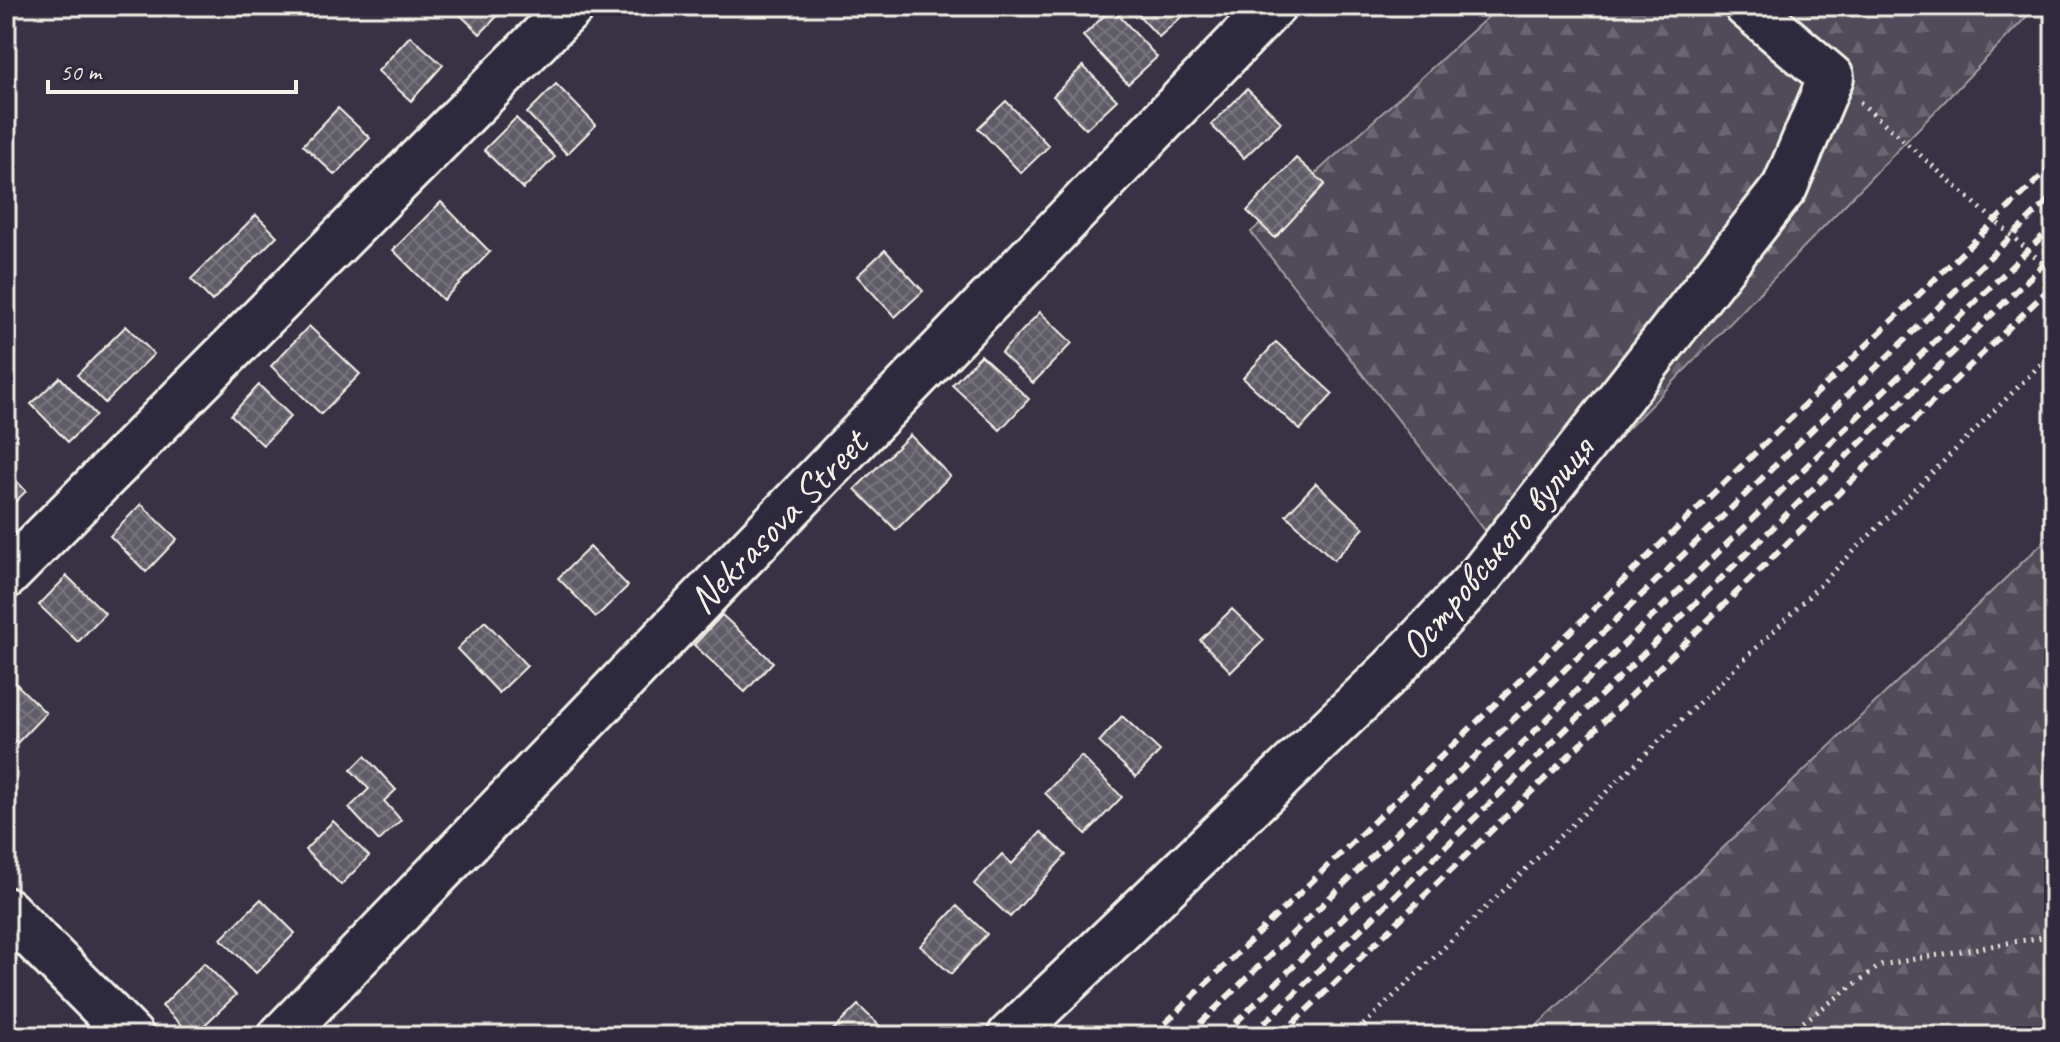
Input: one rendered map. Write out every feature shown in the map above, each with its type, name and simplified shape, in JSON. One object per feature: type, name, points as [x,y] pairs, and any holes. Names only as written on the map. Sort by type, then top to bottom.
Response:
[{"type":"street","points":[[6,576],[572,6]]},
{"type":"street","name":"Nekrasova Street","points":[[281,1036],[1273,6]]},
{"type":"street","points":[[1747,6],[1831,77]]},
{"type":"street","name":"Островського вулиця","points":[[1010,1036],[1391,671],[1481,575],[1785,187],[1831,77]]},
{"type":"street","points":[[6,910],[131,1036]]},
{"type":"path","points":[[1831,77],[2054,273]]},
{"type":"path","points":[[1352,1036],[1781,624],[2054,351]]},
{"type":"path","points":[[1784,1036],[1881,965],[2054,935]]},
{"type":"green space","points":[[1500,6],[2037,6],[1505,556],[1251,232]]},
{"type":"green space","points":[[2054,532],[2054,1020],[2038,1036],[1526,1036]]},
{"type":"building","points":[[451,6],[507,6],[480,34]]},
{"type":"building","points":[[677,6],[693,6],[684,14]]},
{"type":"building","points":[[1130,6],[1187,6],[1190,9],[1159,37]]},
{"type":"building","points":[[1112,8],[1157,57],[1128,84],[1083,36]]},
{"type":"building","points":[[410,36],[443,65],[411,101],[378,71]]},
{"type":"building","points":[[1083,66],[1117,100],[1086,129],[1053,96]]},
{"type":"building","points":[[556,84],[596,125],[567,154],[527,113]]},
{"type":"building","points":[[1247,89],[1281,122],[1244,158],[1211,125]]},
{"type":"building","points":[[1006,101],[1049,146],[1021,173],[978,128]]},
{"type":"building","points":[[338,108],[370,138],[335,175],[303,145]]},
{"type":"building","points":[[516,118],[555,157],[523,189],[484,150]]},
{"type":"building","points":[[1296,158],[1325,184],[1275,238],[1247,211]]},
{"type":"building","points":[[441,202],[490,252],[443,300],[393,250]]},
{"type":"building","points":[[256,215],[277,236],[212,301],[191,279]]},
{"type":"building","points":[[885,250],[923,291],[895,317],[857,276]]},
{"type":"building","points":[[1040,312],[1072,343],[1033,383],[1001,353]]},
{"type":"building","points":[[126,326],[154,354],[105,403],[77,375]]},
{"type":"building","points":[[309,326],[360,374],[321,414],[271,366]]},
{"type":"building","points":[[1276,342],[1333,394],[1300,430],[1243,378]]},
{"type":"building","points":[[981,355],[1029,399],[1000,430],[952,385]]},
{"type":"building","points":[[60,377],[96,415],[68,442],[31,404]]},
{"type":"building","points":[[259,385],[291,416],[263,445],[231,415]]},
{"type":"building","points":[[910,435],[950,476],[896,530],[855,489]]},
{"type":"building","points":[[6,470],[26,491],[6,511]]},
{"type":"building","points":[[1316,483],[1364,528],[1334,560],[1286,515]]},
{"type":"building","points":[[141,504],[177,539],[146,572],[110,536]]},
{"type":"building","points":[[590,547],[628,586],[596,617],[558,578]]},
{"type":"building","points":[[67,576],[105,613],[78,642],[39,605]]},
{"type":"building","points":[[1232,609],[1264,640],[1231,672],[1200,640]]},
{"type":"building","points":[[722,615],[773,662],[745,692],[694,645]]},
{"type":"building","points":[[485,621],[527,666],[499,693],[457,649]]},
{"type":"building","points":[[6,674],[46,713],[17,743],[6,733]]},
{"type":"building","points":[[1122,716],[1160,751],[1136,777],[1099,742]]},
{"type":"building","points":[[365,756],[396,790],[384,801],[401,820],[379,841],[349,808],[369,789],[351,770]]},
{"type":"building","points":[[1081,756],[1122,797],[1086,834],[1045,793]]},
{"type":"building","points":[[333,821],[369,856],[341,885],[305,850]]},
{"type":"building","points":[[1041,832],[1066,855],[1010,917],[974,884],[1002,854],[1012,864]]},
{"type":"building","points":[[261,899],[295,933],[256,973],[221,939]]},
{"type":"building","points":[[957,906],[987,934],[951,974],[920,946]]},
{"type":"building","points":[[204,963],[236,995],[193,1036],[162,1006]]},
{"type":"building","points":[[858,1005],[890,1036],[827,1036]]},
{"type":"railway","points":[[1152,1036],[2054,164]]},
{"type":"railway","points":[[1187,1036],[2054,195]]},
{"type":"railway","points":[[1222,1036],[2054,225]]},
{"type":"railway","points":[[1251,1036],[2054,254]]},
{"type":"railway","points":[[1280,1036],[2054,284]]}]
